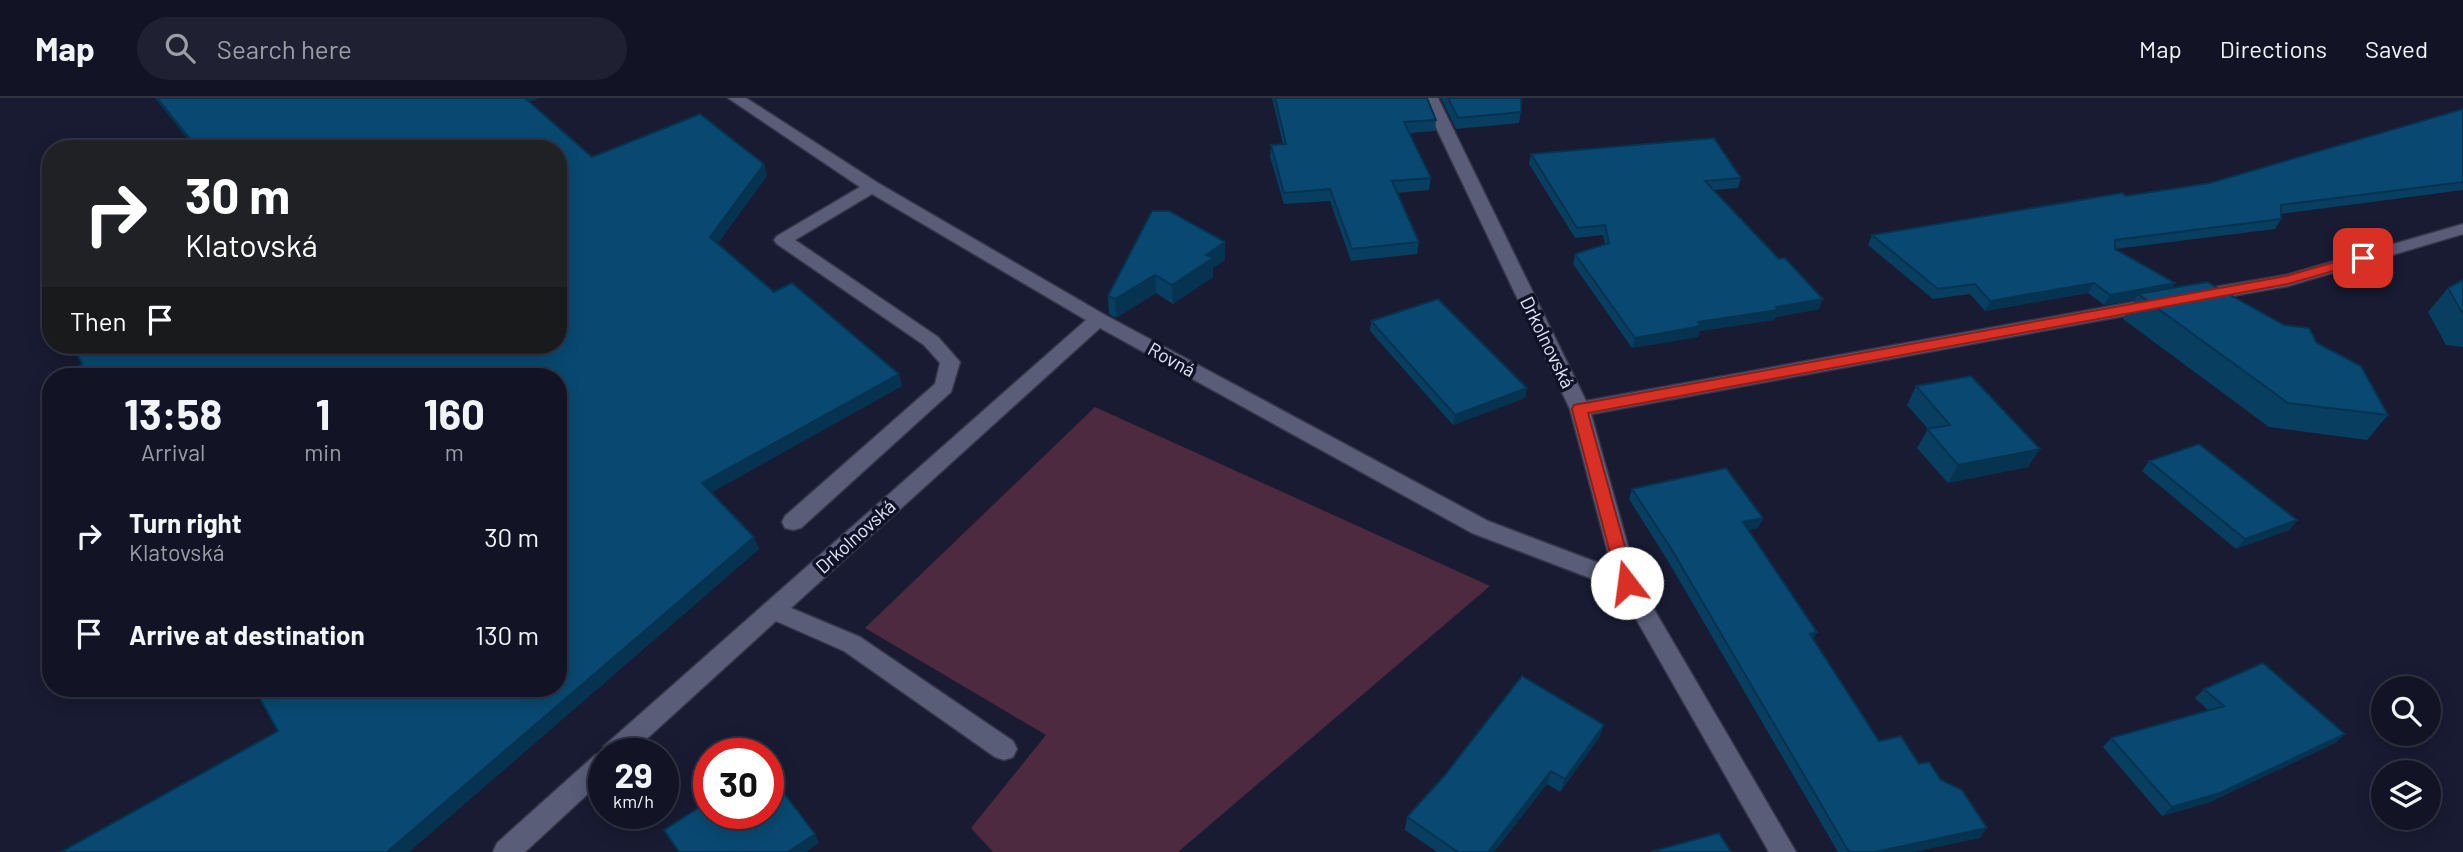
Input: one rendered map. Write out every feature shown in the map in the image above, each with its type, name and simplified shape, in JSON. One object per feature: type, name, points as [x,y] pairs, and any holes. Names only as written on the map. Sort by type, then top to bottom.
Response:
[{"type":"street","name":"Rovná","points":[[736,98],[872,187],[1098,319],[1480,527],[1627,583]]},
{"type":"street","name":"Drkolnovská","points":[[1430,98],[1580,409],[1627,583],[1783,852]]},
{"type":"street","points":[[793,522],[944,387],[950,362],[931,341],[783,240],[872,187]]},
{"type":"street","points":[[1580,409],[2288,280],[2463,229]]},
{"type":"street","name":"Drkolnovská","points":[[631,738],[1098,319]]},
{"type":"street","points":[[773,610],[852,644],[1004,749]]},
{"type":"street","points":[[506,852],[588,778]]},
{"type":"shaded area","points":[[1095,407],[1490,586],[1178,852],[993,852],[971,828],[1046,735],[865,628]]},
{"type":"building","points":[[157,98],[525,98],[592,157],[700,114],[764,164],[710,237],[774,292],[792,283],[899,374],[702,483],[754,537],[387,852],[61,852],[278,731],[259,697],[567,697],[567,368],[80,368],[82,364],[77,354],[567,354],[567,140],[191,140]]},
{"type":"building","points":[[1275,98],[1427,98],[1436,120],[1404,122],[1431,178],[1392,181],[1419,242],[1352,249],[1330,189],[1284,193],[1271,145],[1286,144]]},
{"type":"building","points":[[1448,98],[1521,98],[1521,112],[1458,118]]},
{"type":"building","points":[[2463,109],[2463,182],[2281,205],[2281,219],[2115,240],[2115,249],[2175,283],[2110,295],[2094,283],[1990,301],[1975,284],[1938,289],[1872,235],[2122,193],[2126,196],[2210,183]]},
{"type":"building","points":[[1714,138],[1741,178],[1705,181],[1779,259],[1785,258],[1823,299],[1776,307],[1778,310],[1698,322],[1701,326],[1635,338],[1575,254],[1609,243],[1605,225],[1577,228],[1531,154]]},
{"type":"building","points":[[1152,211],[1169,211],[1225,242],[1206,255],[1213,258],[1172,285],[1155,275],[1115,299],[1108,296]]},
{"type":"building","points":[[2463,280],[2463,314],[2448,288]]},
{"type":"building","points":[[2207,282],[2284,325],[2309,328],[2317,343],[2361,366],[2388,415],[2288,403],[2138,294]]},
{"type":"building","points":[[1438,299],[1527,388],[1455,415],[1371,321]]},
{"type":"building","points":[[1971,376],[2040,449],[1958,465],[1927,429],[1950,425],[1916,386]]},
{"type":"building","points":[[2199,444],[2297,520],[2245,539],[2149,461]]},
{"type":"building","points":[[1726,468],[1763,518],[1743,522],[1817,632],[1810,634],[1879,741],[1901,736],[1919,764],[1929,762],[1941,780],[1962,790],[1987,828],[1875,852],[1849,852],[1672,550],[1632,489]]},
{"type":"building","points":[[2263,663],[2345,734],[2220,793],[2172,807],[2111,738],[2224,706],[2204,689]]},
{"type":"building","points":[[1522,676],[1604,725],[1565,779],[1551,771],[1488,852],[1458,852],[1407,817],[1445,775]]},
{"type":"building","points":[[784,793],[815,834],[788,852],[679,852],[664,830],[679,829],[679,820],[693,811],[693,829],[784,829]]},
{"type":"building","points":[[1719,833],[1731,852],[1650,852]]},
{"type":"route","points":[[1627,583],[1580,409],[2288,280],[2363,258]]}]
